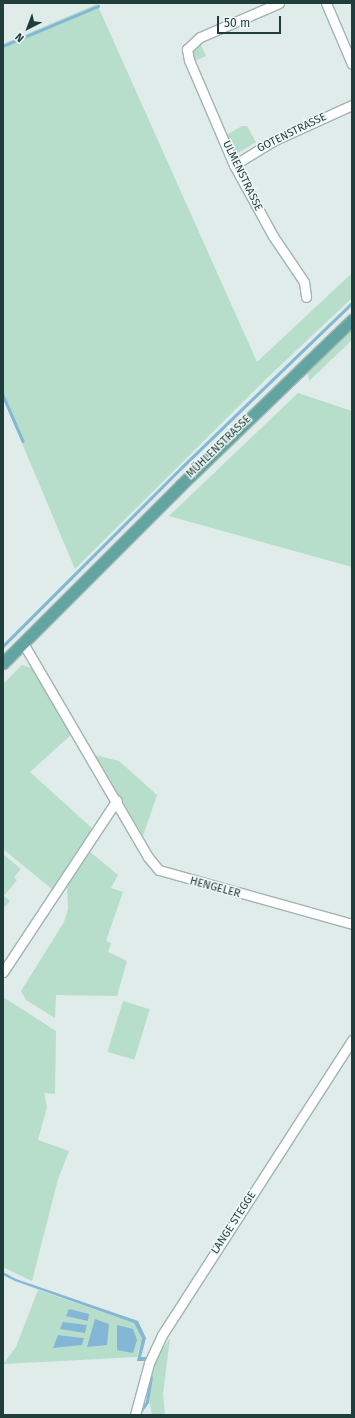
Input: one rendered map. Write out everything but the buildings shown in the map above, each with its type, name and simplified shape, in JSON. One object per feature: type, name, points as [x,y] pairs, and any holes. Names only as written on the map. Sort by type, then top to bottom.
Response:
[{"type":"main road","name":"MÜHLENSTRASSE","points":[[3,663],[352,320]]},
{"type":"street","name":"ULMENSTRASSE","points":[[279,3],[200,37],[187,49],[189,60],[234,165],[273,236],[304,282],[306,297]]},
{"type":"street","points":[[326,3],[352,64]]},
{"type":"street","name":"GOTENSTRASSE","points":[[234,165],[273,141],[352,105]]},
{"type":"street","name":"HENGELER","points":[[23,643],[117,800],[148,857],[159,870],[352,924]]},
{"type":"street","points":[[3,972],[117,800]]},
{"type":"street","name":"LANGE STEGGE","points":[[135,1415],[149,1363],[162,1335],[352,1040]]},
{"type":"green space","points":[[97,4],[257,362],[352,273],[352,298],[265,380],[75,569],[3,398],[3,44]]},
{"type":"green space","points":[[200,43],[206,56],[195,61],[193,50]]},
{"type":"green space","points":[[242,126],[247,126],[256,142],[235,155],[227,137],[228,134]]},
{"type":"green space","points":[[352,329],[352,340],[309,381],[307,371]]},
{"type":"green space","points":[[298,393],[352,411],[352,567],[169,516]]},
{"type":"green space","points":[[22,665],[35,669],[72,734],[30,772],[93,829],[53,890],[3,849],[3,684]]},
{"type":"green space","points":[[95,755],[119,761],[157,795],[143,836]]},
{"type":"green space","points":[[89,851],[118,875],[111,888],[123,892],[106,941],[111,943],[108,952],[127,961],[117,996],[56,995],[55,1018],[26,1000],[21,991],[64,922],[68,909],[67,885]]},
{"type":"green space","points":[[3,854],[21,869],[14,877],[17,880],[4,896],[10,901],[3,909]]},
{"type":"green space","points":[[3,997],[56,1031],[55,1094],[44,1093],[47,1107],[38,1140],[69,1151],[58,1179],[32,1281],[3,1267]]},
{"type":"green space","points":[[123,1001],[150,1009],[134,1060],[108,1052]]},
{"type":"green space","points":[[38,1290],[135,1323],[142,1338],[137,1357],[3,1364],[16,1347]],"holes":[[[58,1335],[84,1338],[82,1345]]]},
{"type":"green space","points":[[170,1338],[163,1394],[165,1415],[152,1415],[149,1399],[150,1374],[158,1356]]},
{"type":"water","points":[[3,1272],[16,1279],[138,1321],[146,1338],[141,1357],[147,1357],[146,1361],[137,1361],[142,1338],[134,1323],[15,1281],[3,1275]]},
{"type":"water","points":[[69,1309],[89,1314],[88,1321],[66,1316]]},
{"type":"water","points":[[95,1319],[109,1324],[107,1345],[87,1347]]},
{"type":"water","points":[[63,1322],[87,1325],[85,1333],[60,1329]]},
{"type":"water","points":[[117,1325],[133,1329],[137,1340],[133,1353],[117,1350]]},
{"type":"water","points":[[58,1335],[84,1338],[82,1345],[53,1348]]},
{"type":"waterway","points":[[3,46],[98,6]]},
{"type":"waterway","points":[[3,646],[180,469],[352,303]]},
{"type":"waterway","points":[[3,395],[23,441]]},
{"type":"waterway","points":[[140,1412],[147,1402],[151,1377]]}]
